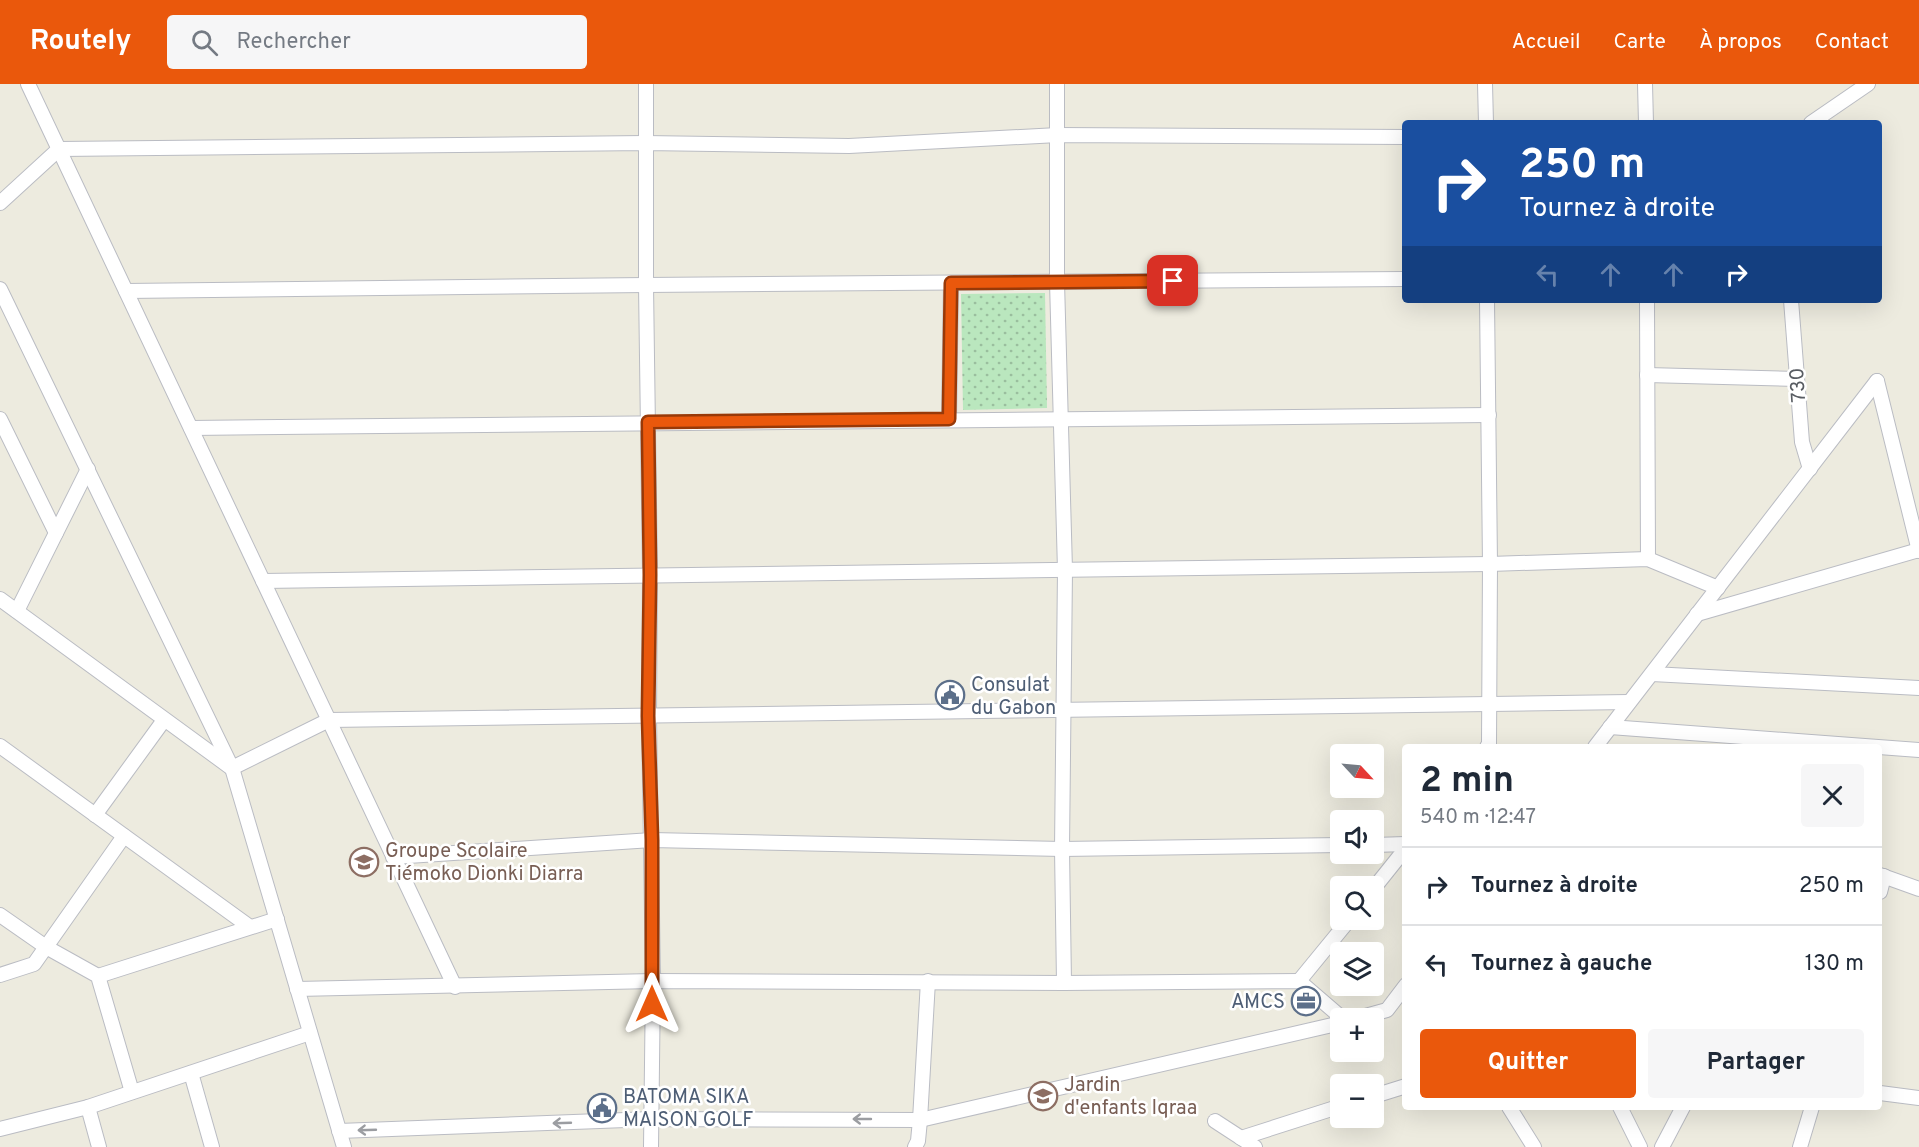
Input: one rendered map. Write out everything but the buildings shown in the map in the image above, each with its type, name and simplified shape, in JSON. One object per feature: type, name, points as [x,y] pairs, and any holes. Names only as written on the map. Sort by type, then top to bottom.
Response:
[{"type":"street","points":[[28,84],[455,987]]},
{"type":"street","points":[[646,84],[650,575],[648,716],[653,981],[651,1147]]},
{"type":"street","points":[[1057,84],[1057,282],[1065,570],[1062,849],[1064,983]]},
{"type":"street","points":[[1485,84],[1486,120]]},
{"type":"street","points":[[1645,84],[1646,120]]},
{"type":"street","points":[[1815,120],[1868,84]]},
{"type":"street","points":[[0,203],[59,149],[645,143],[849,146],[1058,135],[1402,137]]},
{"type":"street","points":[[126,291],[1402,279]]},
{"type":"street","points":[[949,419],[951,283]]},
{"type":"street","points":[[0,289],[232,768],[344,1147]]},
{"type":"street","points":[[1487,303],[1489,744]]},
{"type":"street","points":[[1647,303],[1648,559]]},
{"type":"street","name":"730","points":[[1791,303],[1802,442],[1810,469]]},
{"type":"street","points":[[1647,375],[1797,379]]},
{"type":"street","points":[[1597,744],[1697,614],[1810,469],[1877,381],[1919,550],[1697,614]]},
{"type":"street","points":[[191,428],[1489,415]]},
{"type":"street","points":[[0,419],[56,533]]},
{"type":"street","points":[[88,469],[56,533],[6,607],[232,768]]},
{"type":"street","points":[[263,581],[1490,564],[1648,559],[1718,588]]},
{"type":"street","points":[[1652,674],[1919,688]]},
{"type":"street","points":[[232,768],[329,720],[1629,702]]},
{"type":"street","points":[[95,815],[165,720]]},
{"type":"street","points":[[1610,727],[1835,744]]},
{"type":"street","points":[[1703,744],[1709,735]]},
{"type":"street","points":[[0,746],[250,927]]},
{"type":"street","points":[[1882,747],[1919,750]]},
{"type":"street","points":[[0,975],[34,964],[124,836]]},
{"type":"street","points":[[393,857],[652,840],[1062,849],[1330,845]]},
{"type":"street","points":[[1384,845],[1402,846]]},
{"type":"street","points":[[1383,876],[1402,851]]},
{"type":"street","points":[[1882,875],[1919,889]]},
{"type":"street","points":[[0,915],[46,947],[98,976],[132,1092]]},
{"type":"street","points":[[98,976],[277,919]]},
{"type":"street","points":[[1299,981],[1340,930]]},
{"type":"street","points":[[297,989],[653,981],[1064,983],[1299,981],[1330,1008]]},
{"type":"street","points":[[921,1145],[920,1120],[928,981]]},
{"type":"street","points":[[1384,1011],[1402,991]]},
{"type":"street","points":[[339,1131],[652,1119],[920,1120],[1330,1026]]},
{"type":"street","points":[[0,1129],[88,1107],[310,1033]]},
{"type":"street","points":[[191,1073],[212,1147]]},
{"type":"street","points":[[1384,1093],[1402,1087]]},
{"type":"street","points":[[1882,1093],[1919,1098]]},
{"type":"street","points":[[88,1107],[99,1147]]},
{"type":"street","points":[[1241,1138],[1330,1110]]},
{"type":"street","points":[[1511,1110],[1534,1147]]},
{"type":"street","points":[[1622,1110],[1640,1147]]},
{"type":"street","points":[[1662,1147],[1681,1110]]},
{"type":"street","points":[[1800,1147],[1811,1110]]},
{"type":"street","points":[[1215,1121],[1255,1147]]},
{"type":"green space","points":[[1045,293],[1047,408],[963,410],[961,294]]},
{"type":"place","name":"Consulat du Gabon","points":[[950,695]]},
{"type":"place","name":"Groupe Scolaire Tiémoko Dionki Diarra","points":[[364,862]]},
{"type":"place","name":"AMCS","points":[[1306,1001]]},
{"type":"place","name":"Jardin d'enfants Iqraa","points":[[1043,1096]]},
{"type":"place","name":"BATOMA SIKA MAISON GOLF","points":[[602,1108]]},
{"type":"route","points":[[652,1004],[652,840],[648,716],[650,575],[648,422],[949,419],[951,283],[1173,281]]}]
